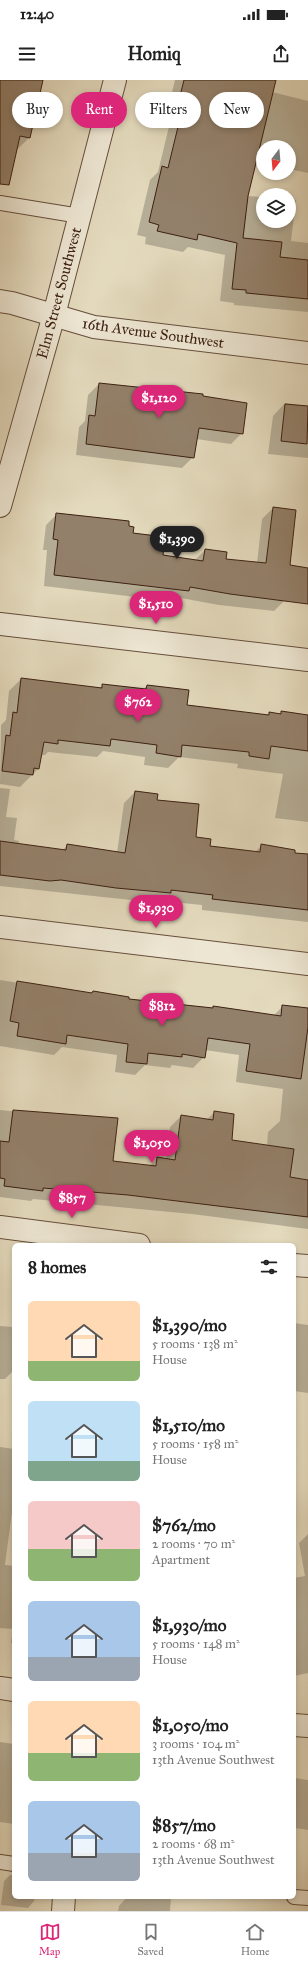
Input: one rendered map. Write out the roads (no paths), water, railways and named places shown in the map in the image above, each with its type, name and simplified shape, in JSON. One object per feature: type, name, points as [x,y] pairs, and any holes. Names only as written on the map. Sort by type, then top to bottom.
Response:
[{"type":"street","name":"Elm Street Southwest","points":[[0,506],[54,315],[115,80]]},
{"type":"street","name":"16th Avenue Southwest","points":[[0,301],[12,303],[94,327],[308,353]]},
{"type":"street","points":[[0,624],[308,660]]},
{"type":"street","points":[[0,927],[308,964]]},
{"type":"street","points":[[0,1228],[123,1243]]},
{"type":"street","points":[[296,1264],[308,1266]]},
{"type":"street","points":[[0,1688],[12,1690]]},
{"type":"street","points":[[296,1725],[308,1726]]},
{"type":"street","points":[[63,1911],[64,1899]]},
{"type":"lane","points":[[0,203],[80,216]]},
{"type":"lane","points":[[0,1862],[12,1864]]},
{"type":"lane","points":[[296,1897],[308,1898]]}]
